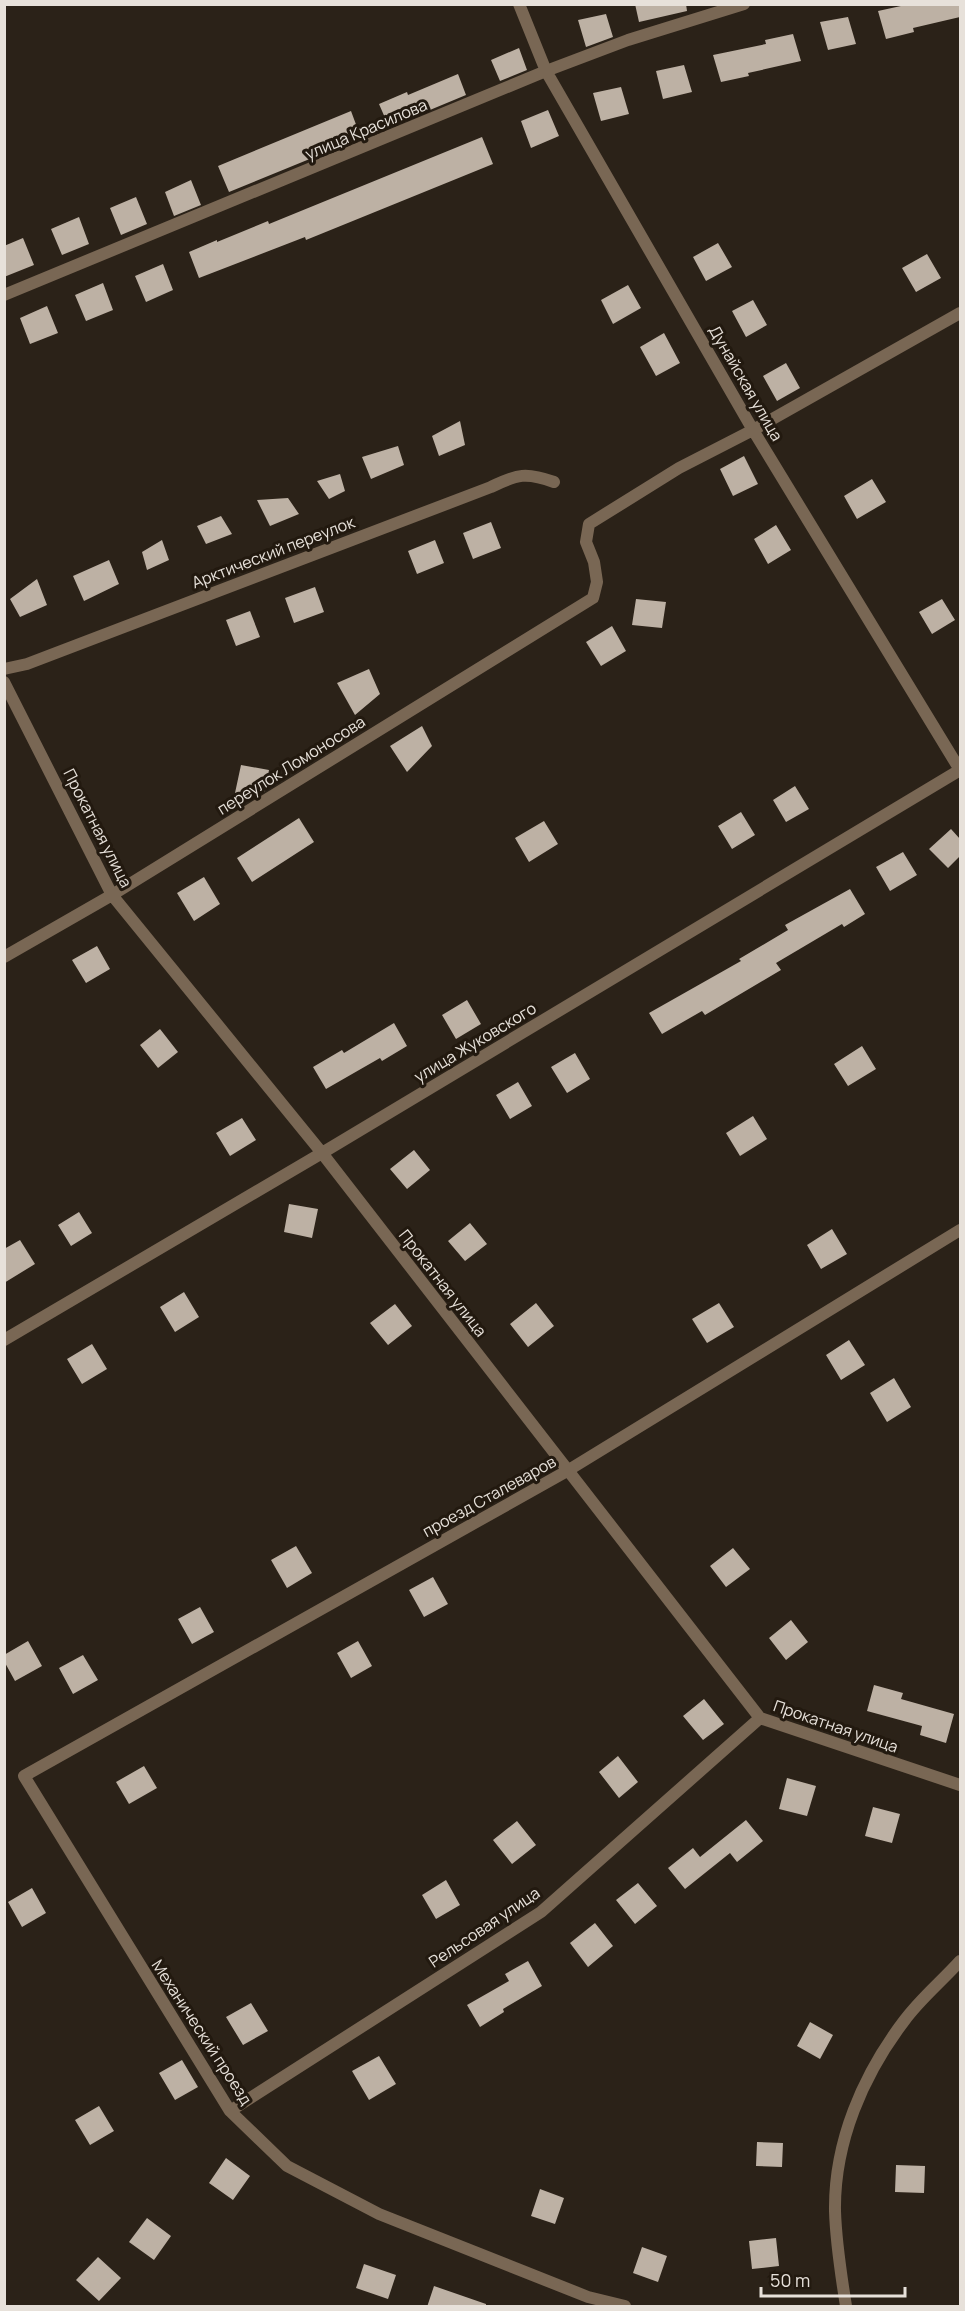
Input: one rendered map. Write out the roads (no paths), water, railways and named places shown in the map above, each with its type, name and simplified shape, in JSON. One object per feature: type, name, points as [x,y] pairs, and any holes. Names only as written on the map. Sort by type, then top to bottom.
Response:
[{"type":"street","name":"Дунайская улица","points":[[519,4],[546,71],[753,430],[960,770]]},
{"type":"street","name":"улица Красилова","points":[[4,295],[546,71],[628,40],[744,4]]},
{"type":"street","points":[[753,430],[960,313]]},
{"type":"street","name":"переулок Ломоносова","points":[[4,957],[112,895],[593,598],[597,582],[594,562],[586,542],[589,524],[679,468],[753,430]]},
{"type":"street","name":"Арктический переулок","points":[[4,669],[27,664],[512,477],[533,475],[554,482]]},
{"type":"street","name":"Прокатная улица","points":[[4,682],[112,895],[322,1153],[760,1718],[960,1785]]},
{"type":"street","name":"улица Жуковского","points":[[4,1340],[322,1153],[960,770]]},
{"type":"street","name":"проезд Сталеваров","points":[[24,1776],[567,1471],[960,1230]]},
{"type":"street","name":"Рельсовая улица","points":[[230,2111],[541,1912],[760,1718]]},
{"type":"street","name":"Механический проезд","points":[[24,1776],[230,2111],[287,2166],[379,2214],[588,2297],[625,2307]]},
{"type":"street","points":[[846,2307],[837,2245],[835,2208],[843,2141],[853,2111],[876,2062],[905,2019],[960,1961]]}]
